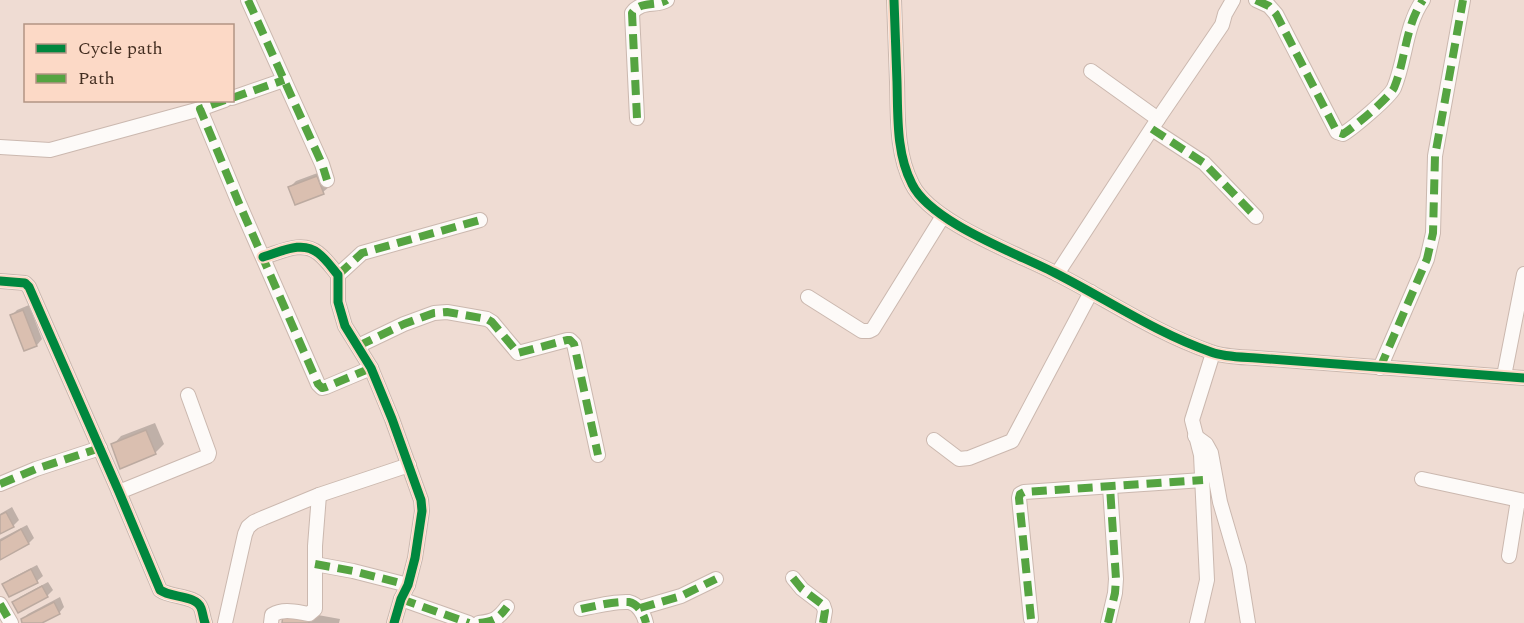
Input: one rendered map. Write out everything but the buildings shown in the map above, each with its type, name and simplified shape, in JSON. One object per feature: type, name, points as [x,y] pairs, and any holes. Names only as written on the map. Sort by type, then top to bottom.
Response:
[{"type":"street","points":[[248,0],[322,164],[327,180]]},
{"type":"street","points":[[637,118],[632,13],[642,4],[662,3],[667,0]]},
{"type":"street","points":[[894,0],[898,130],[904,162],[918,195],[944,216],[977,236],[1057,274],[1153,328],[1213,353],[1524,378]]},
{"type":"street","points":[[1057,274],[1222,25],[1233,0]]},
{"type":"street","points":[[1256,0],[1269,6],[1276,14],[1340,134],[1346,133],[1389,96],[1403,58],[1414,14],[1423,0]]},
{"type":"street","points":[[1380,368],[1431,246],[1435,156],[1463,0]]},
{"type":"street","points":[[1090,71],[1204,164],[1256,217]]},
{"type":"street","points":[[234,97],[284,80]]},
{"type":"street","points":[[0,147],[50,150],[219,102]]},
{"type":"street","points":[[200,109],[319,386],[326,387],[371,368]]},
{"type":"street","points":[[808,297],[862,331],[873,329],[944,216]]},
{"type":"street","points":[[338,274],[362,253],[480,220]]},
{"type":"street","points":[[263,257],[295,247],[312,248],[338,274],[338,302],[345,326],[371,368],[409,465],[421,500],[422,511],[415,558],[394,623]]},
{"type":"street","points":[[1504,376],[1524,274]]},
{"type":"street","points":[[0,281],[29,286],[160,590],[196,602],[201,608],[204,623]]},
{"type":"street","points":[[934,440],[959,459],[969,458],[1012,441],[1091,292]]},
{"type":"street","points":[[358,346],[404,324],[441,312],[487,319],[518,353],[570,340],[574,344],[598,455]]},
{"type":"street","points":[[1197,623],[1207,580],[1201,455],[1192,424],[1213,353]]},
{"type":"street","points":[[119,492],[208,456],[209,453],[188,395]]},
{"type":"street","points":[[1196,436],[1206,444],[1211,453],[1220,502],[1239,567],[1248,623]]},
{"type":"street","points":[[0,484],[36,469],[100,448]]},
{"type":"street","points":[[225,623],[248,527],[263,518],[320,495],[409,465]]},
{"type":"street","points":[[1422,479],[1521,501],[1509,556]]},
{"type":"street","points":[[1031,619],[1020,494],[1203,480]]},
{"type":"street","points":[[1108,623],[1116,579],[1110,487]]},
{"type":"street","points":[[271,623],[272,615],[280,611],[289,610],[309,614],[315,609],[315,546],[320,495]]},
{"type":"street","points":[[315,564],[408,585]]},
{"type":"street","points":[[792,578],[802,589],[824,605],[824,623]]},
{"type":"street","points":[[640,608],[681,596],[716,579]]},
{"type":"street","points":[[401,599],[470,623]]},
{"type":"street","points":[[581,609],[631,602],[640,608],[646,623]]},
{"type":"street","points":[[0,604],[11,623]]},
{"type":"street","points":[[479,623],[493,621],[507,607]]},
{"type":"marked path","points":[[248,0],[322,164],[327,180]]},
{"type":"marked path","points":[[637,118],[632,13],[640,6],[667,0]]},
{"type":"marked path","points":[[1256,0],[1269,6],[1276,14],[1337,132],[1343,134],[1378,105],[1394,88],[1409,32],[1423,0]]},
{"type":"marked path","points":[[1380,368],[1427,259],[1433,233],[1435,156],[1463,0]]},
{"type":"marked path","points":[[234,97],[284,80]]},
{"type":"marked path","points":[[219,102],[200,109],[318,384],[322,388],[326,387],[371,368],[368,363]]},
{"type":"marked path","points":[[1152,129],[1204,163],[1256,217]]},
{"type":"marked path","points":[[338,275],[362,253],[480,220]]},
{"type":"marked path","points":[[358,346],[404,324],[434,313],[447,312],[487,319],[518,353],[570,340],[574,344],[598,455]]},
{"type":"marked path","points":[[0,484],[36,469],[100,448]]},
{"type":"marked path","points":[[1031,619],[1020,494],[1203,480]]},
{"type":"marked path","points":[[1108,623],[1116,579],[1110,487]]},
{"type":"marked path","points":[[315,564],[408,585]]},
{"type":"marked path","points":[[793,578],[802,589],[823,605],[825,611],[823,623]]},
{"type":"marked path","points":[[640,608],[681,596],[716,579]]},
{"type":"marked path","points":[[401,599],[469,623]]},
{"type":"marked path","points":[[581,609],[629,602],[640,610],[646,623]]},
{"type":"marked path","points":[[0,604],[11,623]]},
{"type":"marked path","points":[[479,623],[495,619],[507,607]]},
{"type":"cycle path","points":[[894,0],[898,121],[903,160],[912,184],[922,198],[937,212],[956,224],[1057,274],[1152,326],[1216,354],[1524,378]]},
{"type":"cycle path","points":[[263,257],[291,248],[305,247],[321,255],[338,275],[338,302],[345,326],[371,368],[421,500],[422,511],[415,558],[394,623]]},
{"type":"cycle path","points":[[0,281],[25,283],[29,287],[160,590],[194,601],[202,610],[205,623]]}]
